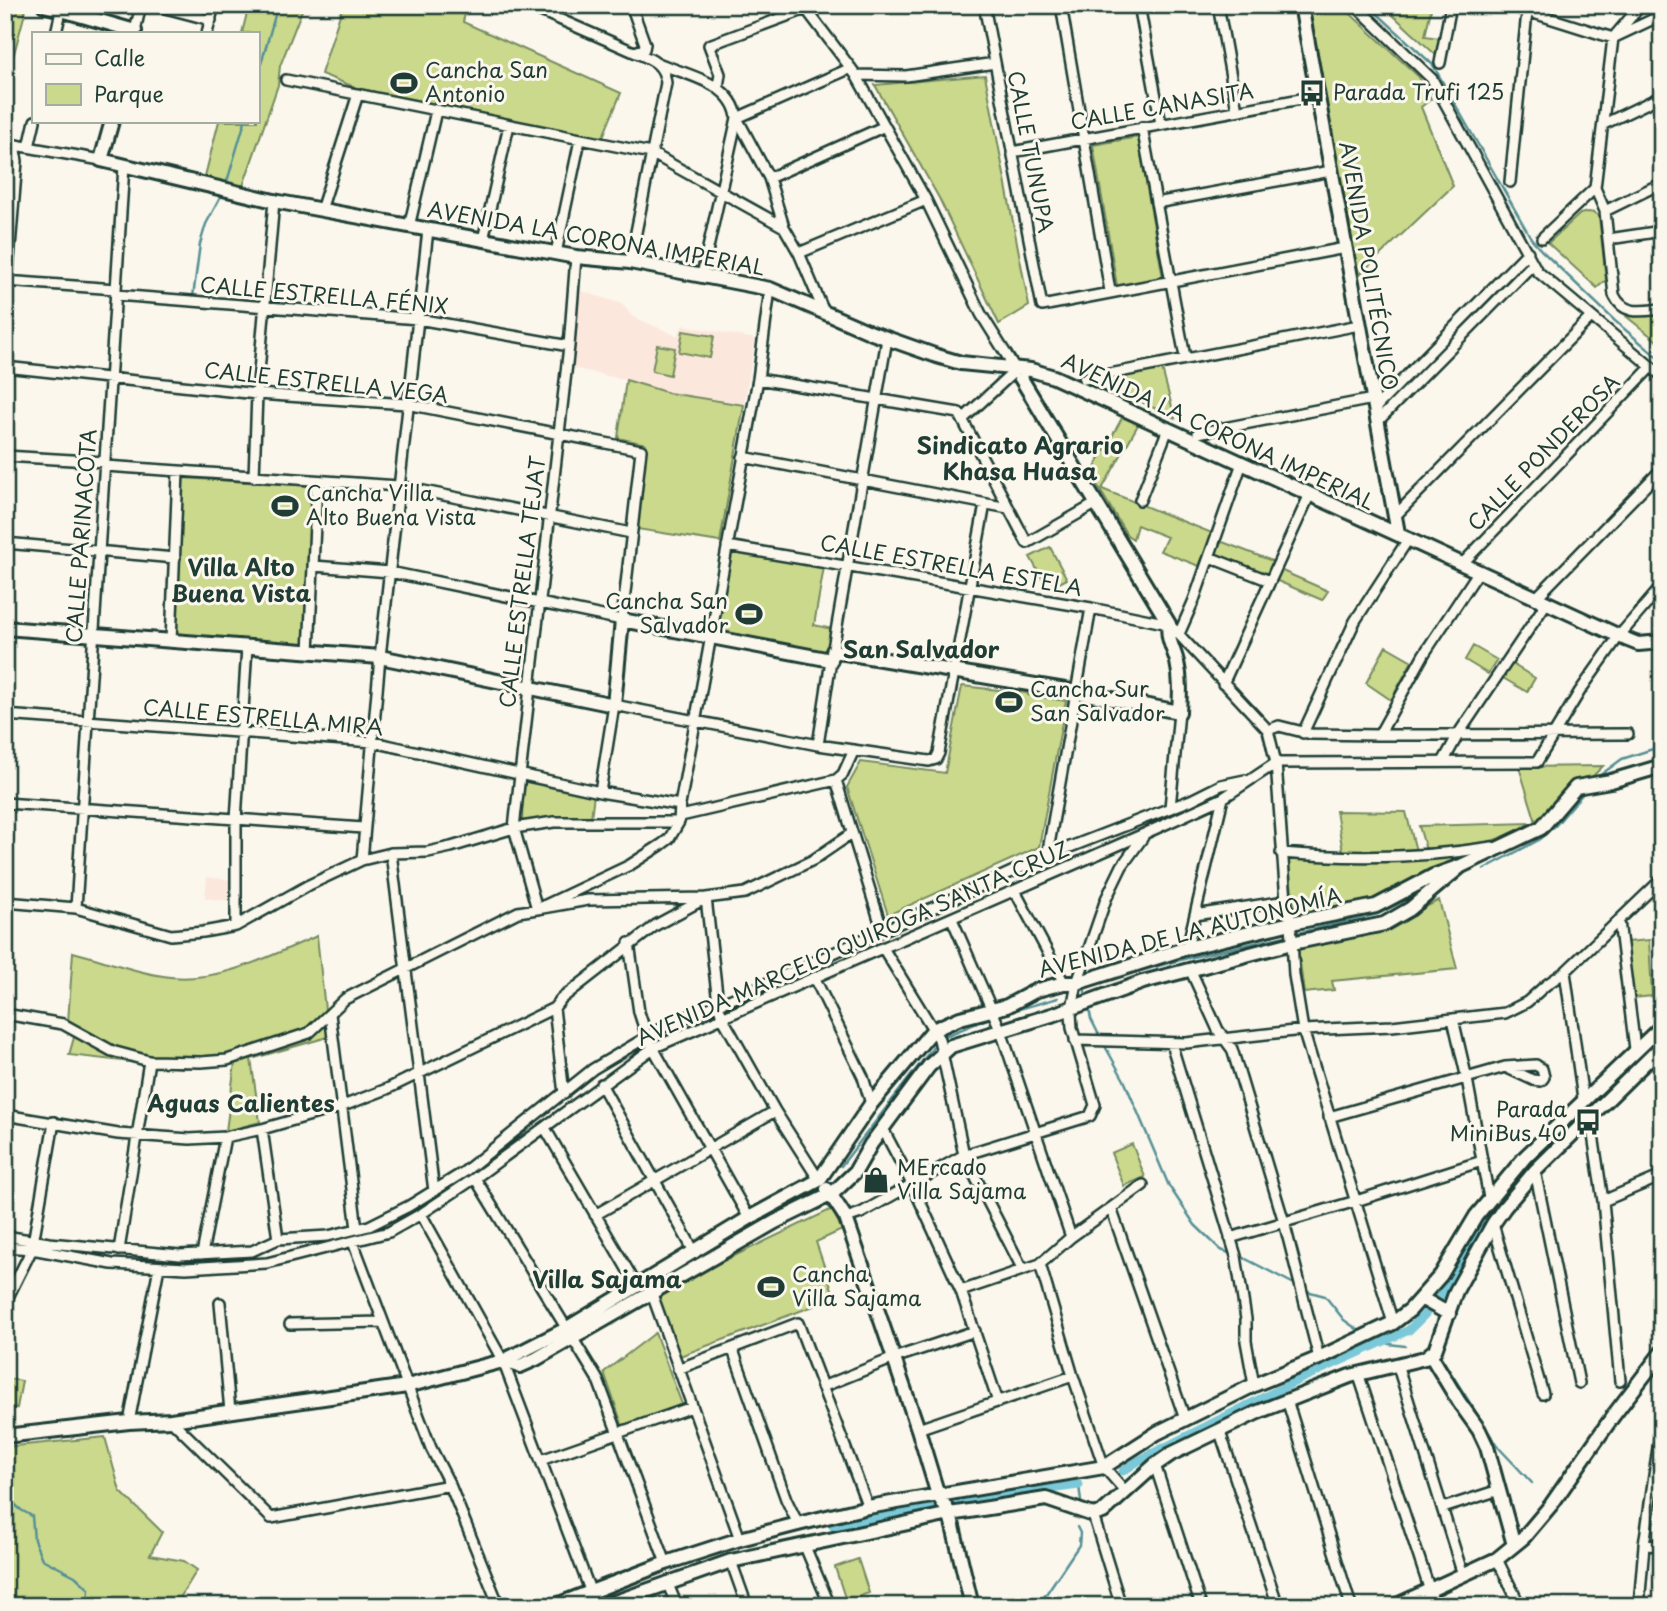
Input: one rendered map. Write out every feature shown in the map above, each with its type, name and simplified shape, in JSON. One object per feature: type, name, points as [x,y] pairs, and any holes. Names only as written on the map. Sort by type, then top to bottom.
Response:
[{"type":"street","points":[[44,5],[62,8],[135,32],[141,5]]},
{"type":"street","points":[[154,5],[211,20]]},
{"type":"street","points":[[208,32],[215,5]]},
{"type":"street","points":[[527,5],[543,8],[660,64],[718,87],[736,107],[737,118],[702,275]]},
{"type":"street","points":[[631,5],[645,44],[644,49],[634,52]]},
{"type":"street","name":"CALLE TUNUPA","points":[[984,5],[1042,306],[1110,291]]},
{"type":"street","points":[[1061,5],[1110,291],[1345,248]]},
{"type":"street","points":[[1139,5],[1161,124]]},
{"type":"street","points":[[1218,5],[1237,110]]},
{"type":"street","name":"AVENIDA POLITÉCNICO","points":[[1301,5],[1394,517],[1403,536]]},
{"type":"street","points":[[1355,5],[1432,79],[1533,264],[1546,280],[1662,376]]},
{"type":"street","points":[[1440,63],[1451,5]]},
{"type":"street","points":[[1508,5],[1613,38],[1662,15]]},
{"type":"street","points":[[1641,5],[1613,38],[1595,188],[1605,211],[1615,295],[1623,308],[1640,312],[1662,309]]},
{"type":"street","points":[[718,87],[720,74],[709,45],[804,7],[853,72],[885,126],[926,200],[982,314],[1169,624],[1268,730],[1276,763],[1281,853],[1303,1030],[1393,1323]]},
{"type":"street","points":[[56,32],[62,8]]},
{"type":"street","points":[[1510,182],[1527,12]]},
{"type":"street","points":[[737,118],[853,72],[906,76],[995,63]]},
{"type":"street","points":[[630,262],[666,83],[660,64]]},
{"type":"street","points":[[286,80],[651,153],[784,227]]},
{"type":"street","points":[[321,210],[358,94]]},
{"type":"street","name":"CALLE CANASITA","points":[[1012,152],[1317,96]]},
{"type":"street","points":[[1604,124],[1662,96]]},
{"type":"street","points":[[410,226],[436,111]]},
{"type":"street","points":[[737,118],[769,178],[784,227],[799,253],[824,312]]},
{"type":"street","points":[[29,147],[35,122]]},
{"type":"street","points":[[101,160],[112,122]]},
{"type":"street","points":[[482,240],[509,125]]},
{"type":"street","points":[[769,178],[885,126]]},
{"type":"street","points":[[1142,127],[1185,357]]},
{"type":"street","points":[[556,253],[580,140]]},
{"type":"street","points":[[5,309],[10,196],[17,161],[8,143]]},
{"type":"street","name":"AVENIDA LA CORONA IMPERIAL","points":[[8,143],[101,160],[321,210],[576,257],[630,262],[771,289],[887,339],[961,363],[1031,370],[1054,377],[1619,636],[1638,644],[1662,642]]},
{"type":"street","name":"CALLE PARINACOTA","points":[[76,908],[124,166]]},
{"type":"street","points":[[1156,203],[1331,171]]},
{"type":"street","points":[[1605,211],[1662,183]]},
{"type":"street","points":[[1542,238],[1595,188]]},
{"type":"street","points":[[799,253],[926,200]]},
{"type":"street","points":[[254,477],[257,394],[274,201]]},
{"type":"street","points":[[362,860],[380,657],[428,230]]},
{"type":"street","points":[[1608,239],[1662,231]]},
{"type":"street","points":[[1198,433],[1374,404],[1528,252]]},
{"type":"street","name":"CALLE ESTRELLA TEJAT","points":[[537,909],[513,828],[569,346],[576,257]]},
{"type":"street","points":[[1377,422],[1533,264]]},
{"type":"street","name":"CALLE ESTRELLA FÉNIX","points":[[6,281],[265,308],[418,319],[569,346]]},
{"type":"street","points":[[537,909],[630,864],[669,839],[680,814],[758,379],[771,289]]},
{"type":"street","points":[[1394,517],[1591,317]]},
{"type":"street","points":[[1084,379],[1185,357],[1359,325]]},
{"type":"street","points":[[818,744],[887,339]]},
{"type":"street","name":"CALLE ESTRELLA VEGA","points":[[5,367],[257,394],[407,404],[641,450],[631,533]]},
{"type":"street","name":"CALLE PONDEROSA","points":[[1463,563],[1651,367]]},
{"type":"street","points":[[963,419],[1016,370]]},
{"type":"street","points":[[758,379],[959,413],[1027,543],[1097,503]]},
{"type":"street","points":[[1140,500],[1168,429]]},
{"type":"street","points":[[5,456],[178,472],[399,486],[631,533],[614,705],[600,792]]},
{"type":"street","points":[[743,457],[1008,508]]},
{"type":"street","points":[[1180,634],[1242,464]]},
{"type":"street","points":[[1443,762],[1542,600],[1662,469]]},
{"type":"street","points":[[170,642],[178,472]]},
{"type":"street","points":[[309,652],[317,482]]},
{"type":"street","points":[[1223,684],[1310,494]]},
{"type":"street","points":[[5,628],[380,657],[696,722],[929,761],[936,759],[939,753],[956,673],[985,504]]},
{"type":"street","points":[[1303,733],[1355,621],[1403,536]]},
{"type":"street","points":[[5,543],[175,558]]},
{"type":"street","name":"CALLE ESTRELLA ESTELA","points":[[727,547],[1091,608],[1169,624]]},
{"type":"street","points":[[1209,557],[1270,581]]},
{"type":"street","points":[[314,566],[390,572],[712,638],[1077,692],[1179,712]]},
{"type":"street","points":[[1380,735],[1424,654],[1479,571]]},
{"type":"street","points":[[1276,763],[1537,762],[1619,636],[1662,586]]},
{"type":"street","points":[[1048,856],[1091,608]]},
{"type":"street","points":[[1169,624],[1169,639],[1177,661],[1181,687],[1170,808]]},
{"type":"street","points":[[236,926],[236,820],[247,648]]},
{"type":"street","name":"CALLE ESTRELLA MIRA","points":[[5,715],[373,742],[600,792],[680,814]]},
{"type":"street","points":[[1268,730],[1279,726],[1303,733],[1380,735],[1628,734]]},
{"type":"street","points":[[5,902],[76,908],[171,935],[203,932],[236,926],[309,885],[362,860],[391,853],[440,850],[513,828],[554,822],[597,823],[680,814],[836,780],[843,774],[854,750]]},
{"type":"street","name":"AVENIDA MARCELO QUIROGA SANTA CRUZ","points":[[5,1236],[112,1264],[186,1268],[267,1263],[389,1232],[475,1178],[653,1048],[816,979],[1223,798],[1276,763]]},
{"type":"street","points":[[1461,866],[1541,828],[1576,787],[1611,781],[1662,766]]},
{"type":"street","name":"AVENIDA MARCELO QUIROGA SANTA CRUZ","points":[[5,1247],[33,1245],[180,1255],[202,1254],[252,1251],[278,1239],[328,1236],[357,1229],[409,1206],[464,1172],[593,1069],[667,1025],[739,996],[1048,856],[1221,785],[1251,779]]},
{"type":"street","points":[[836,780],[883,929]]},
{"type":"street","points":[[1187,948],[1223,798]]},
{"type":"street","points":[[5,803],[363,828]]},
{"type":"street","points":[[1070,983],[1105,899],[1135,845],[1146,833]]},
{"type":"street","points":[[5,1014],[63,1024],[112,1051],[149,1061],[227,1060],[309,1033],[345,999],[518,912],[588,900],[706,898],[745,893],[813,860],[852,834]]},
{"type":"street","points":[[1281,853],[1329,857],[1449,853],[1498,847]]},
{"type":"street","points":[[391,853],[434,1191]]},
{"type":"street","name":"AVENIDA DE LA AUTONOMÍA","points":[[569,1334],[637,1286],[819,1181],[871,1104],[933,1030],[960,1018],[1007,1006],[1037,990],[1070,983],[1187,948],[1376,906],[1433,876],[1461,866]]},
{"type":"street","name":"AVENIDA DE LA AUTONOMÍA","points":[[5,1436],[171,1420],[407,1386],[503,1361],[569,1334],[652,1294],[775,1223],[832,1194],[855,1172],[871,1144],[943,1052],[951,1046],[1143,982],[1292,943],[1384,924],[1410,909],[1461,866]]},
{"type":"street","points":[[1075,1040],[1171,1043],[1303,1030],[1392,1026],[1492,1015],[1517,1008],[1565,972],[1662,879]]},
{"type":"street","points":[[846,1218],[861,1213],[964,1155],[1090,1116],[1095,1105],[1070,1020],[1074,1006],[1070,983],[1015,891]]},
{"type":"street","points":[[5,1115],[118,1134],[190,1139],[225,1137],[343,1106],[419,1074],[554,1008],[561,999],[629,943],[706,898]]},
{"type":"street","points":[[706,898],[722,1017],[775,1111],[846,1218],[938,1495],[950,1514],[972,1606]]},
{"type":"street","points":[[1195,915],[1286,901]]},
{"type":"street","points":[[952,919],[1001,1031],[1070,1237]]},
{"type":"street","points":[[1619,921],[1635,1049]]},
{"type":"street","points":[[629,943],[639,1012],[647,1037],[749,1219]]},
{"type":"street","points":[[883,948],[933,1030],[943,1052],[964,1155],[1023,1270]]},
{"type":"street","points":[[1190,969],[1217,1030],[1232,1049],[1284,1222],[1319,1358]]},
{"type":"street","points":[[1565,972],[1583,1099]]},
{"type":"street","points":[[816,979],[863,1077],[871,1104]]},
{"type":"street","points":[[554,1008],[564,1094]]},
{"type":"street","points":[[330,1014],[357,1229]]},
{"type":"street","points":[[1453,1019],[1489,1198]]},
{"type":"street","points":[[554,1606],[666,1563],[798,1524],[868,1507],[1104,1467],[1157,1433],[1185,1419],[1393,1323],[1421,1298],[1441,1275],[1489,1198],[1525,1157],[1662,1026]]},
{"type":"street","points":[[1171,1043],[1241,1281],[1246,1341],[1254,1385]]},
{"type":"street","points":[[604,1606],[731,1560],[950,1514],[1046,1499],[1093,1515],[1103,1512],[1171,1454],[1258,1412],[1350,1376],[1426,1359],[1438,1344],[1456,1291],[1493,1224],[1535,1171],[1662,1046]]},
{"type":"street","points":[[119,1250],[149,1061]]},
{"type":"street","points":[[1329,1117],[1505,1067]]},
{"type":"street","points":[[601,1084],[695,1253]]},
{"type":"street","points":[[595,1215],[775,1111]]},
{"type":"street","points":[[1590,1115],[1603,1200],[1620,1381]]},
{"type":"street","points":[[5,1303],[33,1245],[54,1122]]},
{"type":"street","points":[[545,1128],[637,1286]]},
{"type":"street","points":[[262,1129],[278,1239]]},
{"type":"street","points":[[883,1129],[912,1184],[961,1291],[998,1402]]},
{"type":"street","points":[[202,1254],[225,1137]]},
{"type":"street","points":[[1230,1238],[1482,1161]]},
{"type":"street","points":[[1535,1171],[1578,1384]]},
{"type":"street","points":[[1603,1200],[1662,1176]]},
{"type":"street","points":[[475,1178],[598,1380],[666,1563]]},
{"type":"street","points":[[961,1291],[1040,1264],[1070,1237],[1143,1185]]},
{"type":"street","points":[[1111,1208],[1185,1419]]},
{"type":"street","points":[[421,1214],[503,1361],[596,1606]]},
{"type":"street","points":[[1493,1224],[1543,1394]]},
{"type":"street","points":[[353,1242],[431,1448],[450,1485],[499,1606]]},
{"type":"street","points":[[1040,1264],[1073,1376],[1104,1467],[1126,1492]]},
{"type":"street","points":[[129,1422],[159,1267]]},
{"type":"street","points":[[652,1294],[740,1539]]},
{"type":"street","points":[[1421,1298],[1448,1314]]},
{"type":"street","points":[[220,1303],[230,1411]]},
{"type":"street","points":[[290,1324],[382,1322]]},
{"type":"street","points":[[678,1369],[798,1323],[868,1507]]},
{"type":"street","points":[[822,1387],[894,1358],[975,1331]]},
{"type":"street","points":[[733,1350],[786,1499],[798,1524]]},
{"type":"street","points":[[1395,1606],[1497,1559],[1535,1526],[1662,1352]]},
{"type":"street","points":[[1430,1354],[1479,1430],[1514,1545]]},
{"type":"street","points":[[1398,1367],[1463,1575]]},
{"type":"street","points":[[918,1429],[1073,1376]]},
{"type":"street","points":[[1359,1376],[1435,1606]]},
{"type":"street","points":[[1287,1401],[1351,1606]]},
{"type":"street","points":[[541,1460],[692,1407]]},
{"type":"street","points":[[171,1420],[271,1518],[450,1485]]},
{"type":"street","points":[[1639,1606],[1644,1545],[1659,1464],[1662,1420]]},
{"type":"street","points":[[1220,1432],[1278,1606]]},
{"type":"street","points":[[1155,1465],[1201,1606]]},
{"type":"street","points":[[1443,1508],[1499,1490]]},
{"type":"street","points":[[1093,1515],[1121,1606]]},
{"type":"street","points":[[804,1544],[830,1606]]},
{"type":"street","points":[[1644,1545],[1662,1546]]},
{"type":"street","points":[[1497,1559],[1520,1606]]},
{"type":"street","points":[[731,1560],[747,1606]]},
{"type":"street","points":[[667,1583],[677,1606]]},
{"type":"shaded area","points":[[579,290],[622,304],[632,316],[677,336],[683,325],[755,339],[744,405],[669,393],[569,367]]},
{"type":"shaded area","points":[[207,877],[231,880],[228,901],[205,898]]},
{"type":"green space","points":[[5,5],[26,9],[5,87]]},
{"type":"green space","points":[[249,5],[304,5],[280,66],[278,85],[243,186],[204,180],[219,122],[259,122],[259,32],[242,32]]},
{"type":"green space","points":[[343,5],[449,5],[465,13],[463,22],[621,93],[602,139],[357,88],[321,74]]},
{"type":"green space","points":[[1309,5],[1341,5],[1419,77],[1431,99],[1421,107],[1453,186],[1358,276]]},
{"type":"green space","points":[[1382,5],[1432,5],[1425,36],[1440,38],[1438,57]]},
{"type":"green space","points":[[985,75],[1029,306],[999,324],[939,198],[875,85]]},
{"type":"green space","points":[[1138,137],[1163,278],[1117,286],[1093,145]]},
{"type":"green space","points":[[1588,212],[1599,217],[1606,280],[1597,288],[1548,243],[1580,214]]},
{"type":"green space","points":[[1662,314],[1662,345],[1627,317]]},
{"type":"green space","points":[[683,331],[714,336],[710,358],[679,352]]},
{"type":"green space","points":[[657,345],[675,348],[670,375],[652,371]]},
{"type":"green space","points":[[1162,369],[1175,418],[1097,381]]},
{"type":"green space","points":[[626,380],[669,393],[744,405],[720,542],[637,529],[646,444],[618,438]]},
{"type":"green space","points":[[1123,416],[1139,423],[1102,489],[1212,533],[1199,566],[1160,551],[1167,537],[1137,525],[1133,539],[1127,535],[1091,475]]},
{"type":"green space","points":[[182,478],[312,486],[305,646],[176,636]]},
{"type":"green space","points":[[1220,541],[1275,562],[1268,577],[1215,554]]},
{"type":"green space","points":[[1050,547],[1067,579],[1048,589],[1030,557]]},
{"type":"green space","points":[[732,551],[824,567],[814,625],[832,629],[828,654],[717,634]]},
{"type":"green space","points":[[1280,570],[1328,591],[1322,600],[1275,580]]},
{"type":"green space","points":[[1386,646],[1412,661],[1391,700],[1366,683]]},
{"type":"green space","points":[[1473,646],[1497,660],[1488,674],[1465,660]]},
{"type":"green space","points":[[1512,664],[1535,678],[1527,692],[1503,678]]},
{"type":"green space","points":[[962,686],[1027,693],[1066,701],[1039,847],[888,915],[847,787],[861,762],[945,773]]},
{"type":"green space","points":[[1603,766],[1589,780],[1570,786],[1536,822],[1519,767]]},
{"type":"green space","points":[[523,779],[594,794],[591,818],[522,822]]},
{"type":"green space","points":[[1336,811],[1406,812],[1416,851],[1343,852]]},
{"type":"green space","points":[[1530,823],[1493,840],[1468,846],[1426,850],[1419,826]]},
{"type":"green space","points":[[1473,854],[1371,900],[1295,917],[1288,858],[1345,862]]},
{"type":"green space","points":[[1439,900],[1457,969],[1332,981],[1334,990],[1304,993],[1298,948],[1382,930]]},
{"type":"green space","points":[[317,936],[328,1037],[251,1059],[260,1122],[226,1131],[235,1063],[183,1068],[69,1055],[77,1027],[68,1022],[73,952],[157,975],[199,977],[239,968]]},
{"type":"green space","points":[[1649,940],[1652,996],[1634,998],[1627,942]]},
{"type":"green space","points":[[1132,1144],[1145,1177],[1124,1186],[1111,1153]]},
{"type":"green space","points":[[832,1209],[842,1230],[816,1242],[835,1298],[680,1356],[655,1294]]},
{"type":"green space","points":[[655,1333],[683,1407],[623,1427],[604,1372]]},
{"type":"green space","points":[[5,1378],[22,1381],[17,1408],[5,1406]]},
{"type":"green space","points":[[105,1437],[120,1491],[162,1532],[150,1555],[184,1561],[197,1570],[175,1606],[5,1606],[5,1447]]},
{"type":"green space","points":[[858,1559],[869,1593],[846,1601],[835,1567]]},
{"type":"waterway","points":[[259,71],[278,5]]},
{"type":"waterway","points":[[1368,5],[1433,65],[1531,238],[1615,321],[1662,361]]},
{"type":"waterway","points":[[226,185],[245,122]]},
{"type":"waterway","points":[[193,297],[200,244],[206,224],[222,194]]},
{"type":"waterway","points":[[1595,779],[1622,759],[1662,746]]},
{"type":"waterway","points":[[1484,869],[1537,841],[1556,825],[1585,791]]},
{"type":"waterway","points":[[1298,933],[1378,914],[1424,891]]},
{"type":"waterway","points":[[1110,979],[1285,936]]},
{"type":"waterway","points":[[1084,987],[1086,995]]},
{"type":"waterway","points":[[1002,1014],[1058,998]]},
{"type":"waterway","points":[[1089,1008],[1099,1035]]},
{"type":"waterway","points":[[945,1036],[987,1019]]},
{"type":"waterway","points":[[841,1166],[934,1046]]},
{"type":"waterway","points":[[1106,1048],[1124,1080],[1169,1186],[1195,1225],[1221,1250],[1229,1253]]},
{"type":"waterway","points":[[1440,1297],[1472,1242],[1507,1192],[1545,1148],[1622,1071]]},
{"type":"waterway","points":[[1244,1258],[1298,1286]]},
{"type":"waterway","points":[[1303,1290],[1325,1296],[1344,1320],[1361,1332]]},
{"type":"waterway","points":[[1123,1471],[1298,1380],[1409,1330],[1426,1313]]},
{"type":"waterway","points":[[1389,1344],[1405,1346]]},
{"type":"waterway","points":[[1442,1359],[1498,1447],[1532,1483]]},
{"type":"waterway","points":[[1079,1485],[1081,1502]]},
{"type":"waterway","points":[[944,1503],[1079,1485]]},
{"type":"waterway","points":[[5,1495],[32,1516],[34,1540],[42,1559],[75,1576],[89,1589],[88,1606]]},
{"type":"waterway","points":[[833,1526],[933,1505]]},
{"type":"waterway","points":[[1038,1606],[1079,1545],[1080,1533],[1077,1527]]},
{"type":"waterway","points":[[94,1606],[98,1600],[109,1606]]},
{"type":"place","name":"Cancha San Antonio","points":[[404,83]]},
{"type":"place","name":"Parada Trufi 125","points":[[1312,93]]},
{"type":"place","name":"Cancha Villa Alto Buena Vista","points":[[285,506]]},
{"type":"place","name":"Cancha San Salvador","points":[[749,614]]},
{"type":"place","name":"Cancha Sur San Salvador","points":[[1009,702]]},
{"type":"place","name":"Parada MiniBus 40","points":[[1588,1122]]},
{"type":"place","name":"MErcado Villa Sajama","points":[[876,1180]]},
{"type":"place","name":"Cancha Villa Sajama","points":[[771,1287]]},
{"type":"district","name":"Sindicato Agrario Khasa Huasa","points":[[1020,459]]},
{"type":"district","name":"Villa Alto Buena Vista","points":[[241,581]]},
{"type":"district","name":"San Salvador","points":[[921,650]]},
{"type":"district","name":"Aguas Calientes","points":[[241,1104]]},
{"type":"district","name":"Villa Sajama","points":[[607,1280]]}]
